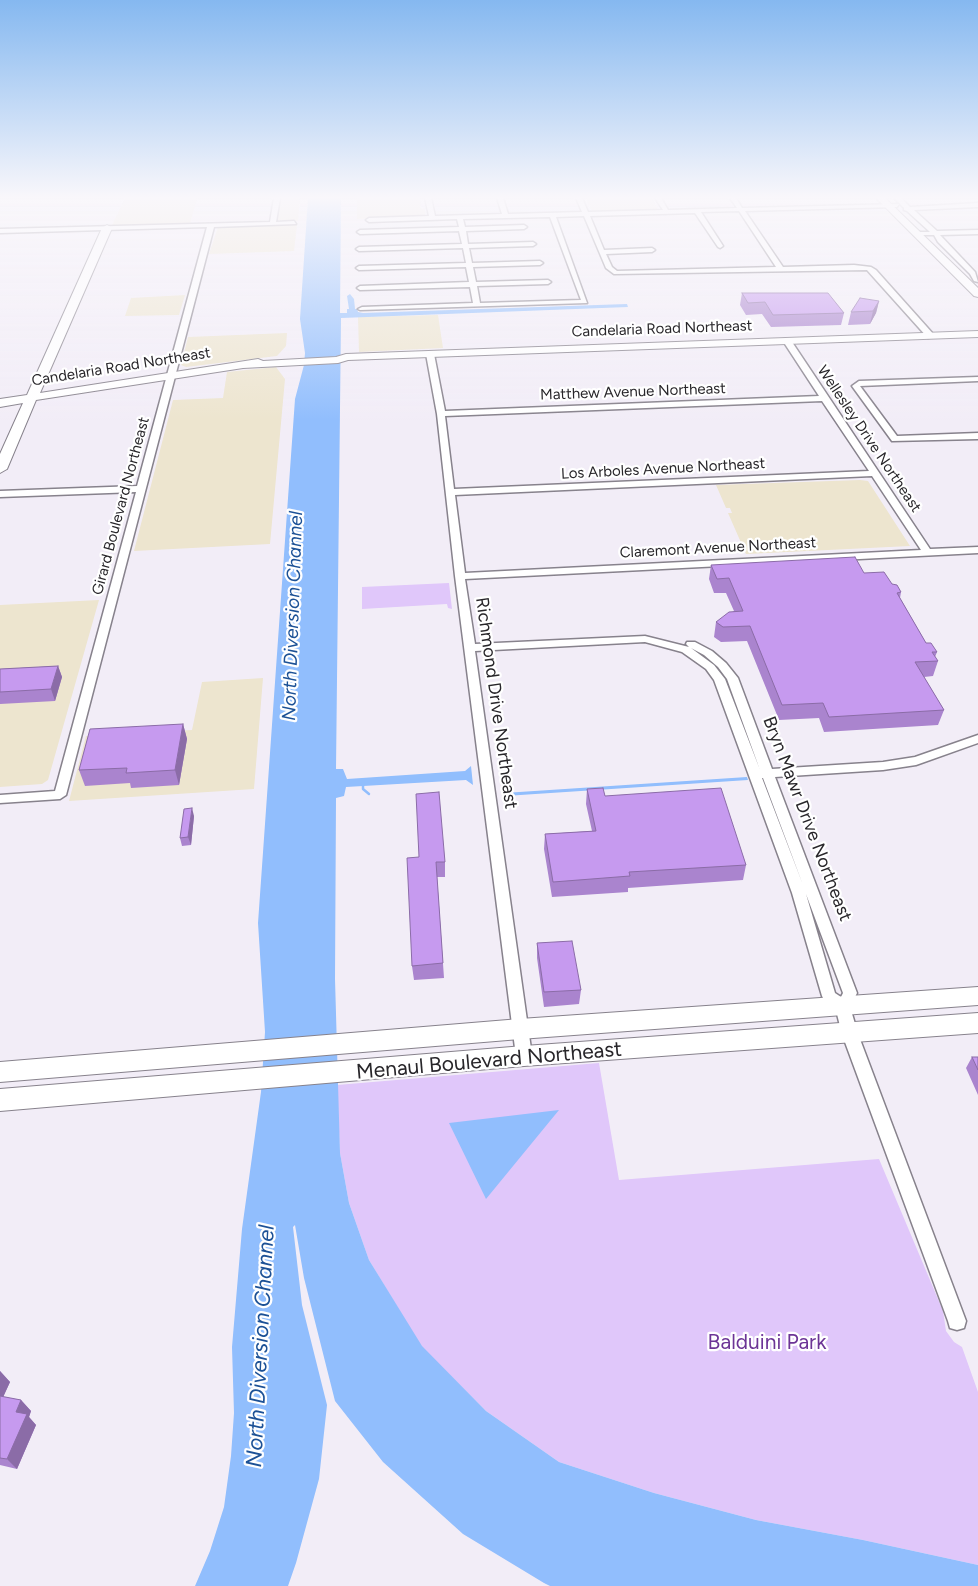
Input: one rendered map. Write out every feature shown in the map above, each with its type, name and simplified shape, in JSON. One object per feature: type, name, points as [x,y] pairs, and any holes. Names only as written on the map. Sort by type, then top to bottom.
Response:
[{"type":"main road","points":[[0,469],[88,272]]},
{"type":"main road","points":[[959,272],[978,294]]},
{"type":"main road","points":[[967,272],[977,281]]},
{"type":"main road","name":"Candelaria Road Northeast","points":[[0,403],[172,374],[294,360],[978,334]]},
{"type":"main road","name":"Menaul Boulevard Northeast","points":[[0,1072],[520,1029],[978,996]]},
{"type":"main road","name":"Menaul Boulevard Northeast","points":[[0,1100],[524,1056],[850,1034],[978,1023]]},
{"type":"street","name":"Girard Boulevard Northeast","points":[[0,799],[60,795],[199,272]]},
{"type":"street","points":[[470,272],[477,306]]},
{"type":"street","points":[[362,309],[585,302],[574,272]]},
{"type":"street","points":[[615,272],[657,272]]},
{"type":"street","points":[[875,272],[931,336]]},
{"type":"street","points":[[360,288],[548,282]]},
{"type":"street","name":"Wellesley Drive Northeast","points":[[787,341],[927,552]]},
{"type":"street","name":"Richmond Drive Northeast","points":[[430,354],[441,414],[460,576],[524,1056]]},
{"type":"street","points":[[978,379],[859,383],[856,386],[892,436],[898,440],[978,436]]},
{"type":"street","name":"Matthew Avenue Northeast","points":[[441,414],[825,398]]},
{"type":"street","name":"Los Arboles Avenue Northeast","points":[[451,492],[876,473]]},
{"type":"street","points":[[0,494],[142,488]]},
{"type":"street","name":"Claremont Avenue Northeast","points":[[460,576],[978,550]]},
{"type":"street","name":"Bryn Mawr Drive Northeast","points":[[470,644],[645,639],[703,654],[719,679],[762,774],[850,993],[843,1007]]},
{"type":"street","points":[[762,774],[883,766],[916,761],[978,739]]},
{"type":"street","name":"Bryn Mawr Drive Northeast","points":[[762,774],[829,996],[843,1007],[850,1034],[957,1321]]},
{"type":"shaded area","points":[[185,295],[179,315],[125,316],[131,298]]},
{"type":"shaded area","points":[[438,315],[443,348],[359,352],[358,317]]},
{"type":"shaded area","points":[[287,333],[286,346],[277,356],[186,367],[181,365],[188,337]]},
{"type":"shaded area","points":[[276,367],[285,379],[270,544],[134,551],[173,400],[223,398],[227,372]]},
{"type":"shaded area","points":[[868,481],[910,546],[746,554],[728,513],[732,513],[730,508],[726,508],[716,485]]},
{"type":"shaded area","points":[[99,600],[48,780],[42,784],[0,787],[0,605]]},
{"type":"shaded area","points":[[263,678],[254,789],[69,801],[86,736],[192,730],[202,682]]},
{"type":"green space","points":[[449,583],[452,609],[448,608],[447,604],[362,609],[362,587]]},
{"type":"green space","name":"Balduini Park","points":[[599,1063],[619,1180],[879,1159],[943,1311],[946,1331],[954,1342],[962,1347],[978,1392],[978,1565],[863,1540],[756,1520],[654,1493],[559,1462],[486,1411],[421,1346],[369,1260],[349,1203],[340,1153],[337,1085]]},
{"type":"water","name":"North Diversion Channel","points":[[303,272],[340,272],[340,313],[347,313],[347,309],[349,309],[347,296],[350,294],[354,299],[355,309],[363,313],[627,304],[628,307],[341,318],[336,769],[343,769],[347,779],[465,771],[471,766],[473,785],[466,780],[346,787],[344,796],[336,798],[335,979],[340,1153],[349,1203],[369,1260],[422,1346],[486,1411],[559,1462],[654,1493],[756,1520],[863,1540],[978,1565],[978,1586],[550,1586],[544,1583],[463,1534],[383,1462],[335,1401],[304,1278],[295,1225],[293,1227],[302,1305],[327,1405],[319,1479],[296,1563],[288,1586],[195,1586],[210,1551],[224,1507],[231,1456],[234,1413],[232,1347],[242,1229],[261,1092],[265,1032],[258,923],[295,399],[304,365],[305,353],[300,319]]},
{"type":"water","points":[[747,777],[748,780],[505,796],[504,793]]},
{"type":"water","points":[[559,1110],[486,1199],[449,1123]]},
{"type":"building","points":[[742,293],[828,293],[844,313],[773,315],[765,302],[748,303]]},
{"type":"building","points":[[860,298],[879,301],[873,311],[851,312]]},
{"type":"building","points":[[855,557],[864,573],[884,572],[892,584],[897,585],[901,592],[897,593],[926,643],[931,643],[937,652],[932,652],[938,661],[915,662],[944,710],[829,717],[823,703],[782,705],[750,626],[723,627],[716,622],[729,612],[743,611],[729,578],[717,579],[711,565]]},
{"type":"building","points":[[58,666],[51,689],[0,692],[0,669]]},
{"type":"building","points":[[183,724],[175,770],[126,773],[127,768],[79,770],[90,729]]},
{"type":"building","points":[[603,788],[605,796],[721,788],[746,865],[629,872],[630,876],[553,882],[545,834],[596,831],[587,789]]},
{"type":"building","points":[[439,792],[445,862],[436,862],[443,963],[412,966],[407,858],[419,857],[416,794]]},
{"type":"building","points":[[192,808],[188,837],[180,838],[184,809]]},
{"type":"building","points":[[572,941],[581,990],[544,992],[537,943]]},
{"type":"building","points":[[972,1057],[978,1057],[978,1070]]},
{"type":"building","points":[[0,1396],[21,1400],[16,1412],[27,1414],[7,1459],[0,1458]]},
{"type":"waterway","points":[[363,783],[363,789],[369,794]]}]
